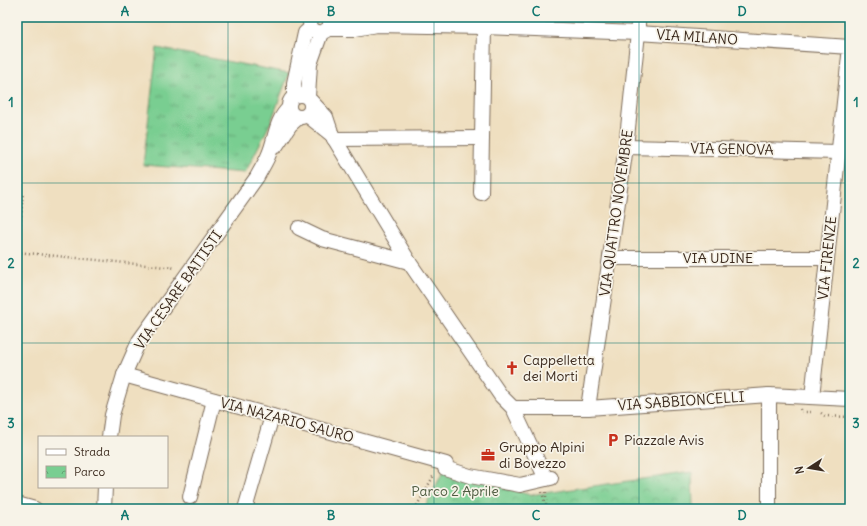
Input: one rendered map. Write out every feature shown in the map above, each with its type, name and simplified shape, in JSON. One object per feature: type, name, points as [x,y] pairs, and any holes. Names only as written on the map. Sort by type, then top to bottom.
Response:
[{"type":"street","name":"VIA QUATTRO NOVEMBRE","points":[[588,408],[626,147],[638,34],[638,17]]},
{"type":"street","name":"VIA MILANO","points":[[322,24],[355,29],[376,25],[484,27],[638,34],[850,47]]},
{"type":"street","points":[[322,24],[310,64],[302,106],[326,118],[333,137],[410,262],[501,396],[513,408]]},
{"type":"street","points":[[481,193],[484,27]]},
{"type":"street","name":"VIA FIRENZE","points":[[812,397],[850,47]]},
{"type":"street","name":"VIA CESARE BATTISTI","points":[[109,436],[112,415],[124,375],[139,341],[257,177],[269,154],[275,130],[282,117],[302,106]]},
{"type":"street","points":[[333,137],[482,138]]},
{"type":"street","name":"VIA GENOVA","points":[[626,147],[838,152]]},
{"type":"street","points":[[299,228],[322,239],[410,262]]},
{"type":"street","name":"VIA UDINE","points":[[610,258],[827,258]]},
{"type":"street","name":"VIA NAZARIO SAURO","points":[[124,375],[272,416],[476,477],[520,485],[549,479],[513,408]]},
{"type":"street","points":[[769,395],[770,509]]},
{"type":"street","name":"VIA SABBIONCELLI","points":[[513,408],[588,408],[681,403],[769,395],[850,399]]},
{"type":"street","points":[[190,497],[214,400]]},
{"type":"street","points":[[245,509],[272,416]]},
{"type":"street","points":[[104,509],[105,488]]},
{"type":"street","points":[[17,504],[35,509]]},
{"type":"path","points":[[23,193],[17,252],[190,270]]},
{"type":"path","points":[[822,413],[825,416],[850,417]]},
{"type":"path","points":[[415,509],[443,466]]},
{"type":"green space","points":[[157,48],[289,73],[271,122],[245,173],[143,165]]},
{"type":"green space","name":"Parco 2 Aprile","points":[[444,470],[530,495],[692,472],[693,509],[424,509]]},
{"type":"place","name":"Cappelletta dei Morti","points":[[512,368]]},
{"type":"place","name":"Piazzale Avis","points":[[613,440]]},
{"type":"place","name":"Gruppo Alpini di Bovezzo","points":[[488,455]]}]
